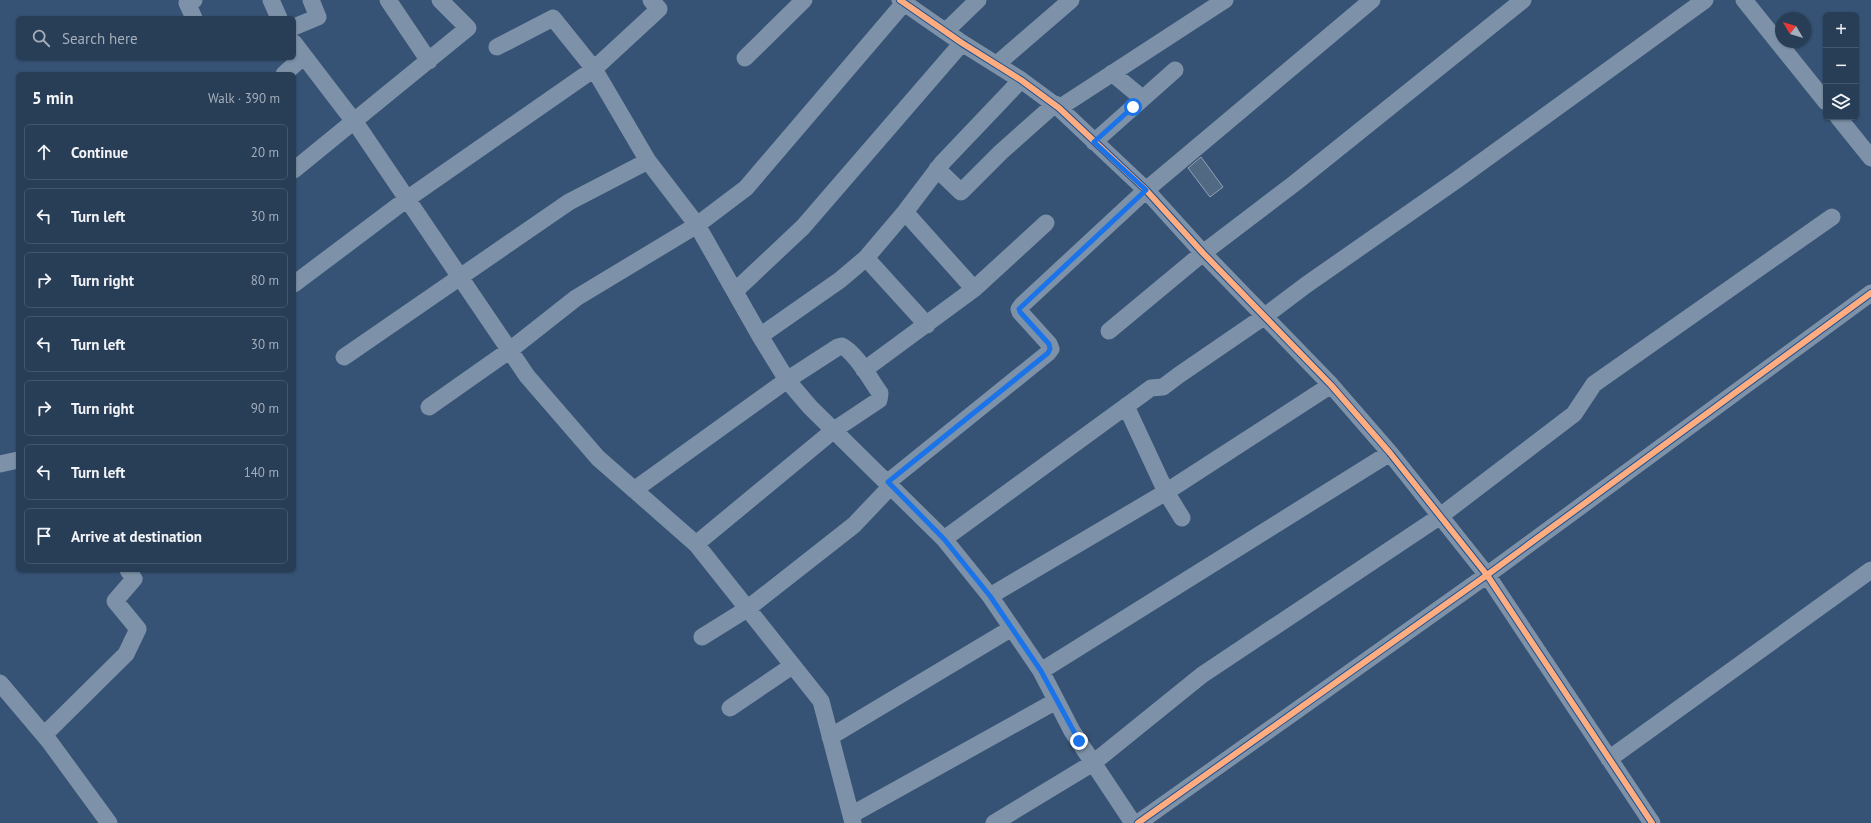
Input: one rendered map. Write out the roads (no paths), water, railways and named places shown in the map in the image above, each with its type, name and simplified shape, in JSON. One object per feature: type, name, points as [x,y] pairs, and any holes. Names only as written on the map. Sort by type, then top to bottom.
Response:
[{"type":"street","points":[[193,16],[187,3],[194,0]]},
{"type":"street","points":[[271,0],[278,16]]},
{"type":"street","points":[[296,26],[318,17],[311,0]]},
{"type":"street","points":[[388,0],[429,60]]},
{"type":"street","points":[[296,168],[468,28],[440,0]]},
{"type":"street","points":[[745,58],[804,0]]},
{"type":"street","points":[[946,31],[978,0]]},
{"type":"street","points":[[997,64],[1071,0]]},
{"type":"street","points":[[937,169],[962,192],[1001,152],[1057,106],[1112,74],[1225,0]]},
{"type":"street","points":[[702,637],[747,609],[854,525],[889,484],[1048,353],[1050,349],[1049,344],[1019,309],[1146,190],[1372,0]]},
{"type":"street","points":[[1109,331],[1203,253],[1295,182],[1523,0]]},
{"type":"street","points":[[944,539],[1151,388],[1163,387],[1458,179],[1705,0]]},
{"type":"street","points":[[1744,0],[1823,98]]},
{"type":"street","points":[[429,407],[510,350],[576,298],[697,225],[746,188],[908,2],[946,31],[1021,80],[1057,106],[1146,190],[1203,253],[1331,385],[1390,453],[1439,517],[1487,575],[1652,823]]},
{"type":"street","points":[[296,282],[407,199],[594,68],[655,4]]},
{"type":"street","points":[[497,47],[553,18],[594,68],[648,161],[697,225],[760,336],[787,380],[834,430],[944,539],[990,596],[1041,671],[1072,731],[1133,823]]},
{"type":"street","points":[[735,291],[803,227],[962,42]]},
{"type":"street","points":[[299,50],[354,122],[528,376],[598,458],[696,544],[821,701],[852,819],[1056,700]]},
{"type":"street","points":[[285,72],[293,60]]},
{"type":"street","points":[[1094,142],[1175,70]]},
{"type":"street","points":[[1112,74],[1142,98]]},
{"type":"street","points":[[760,336],[840,280],[866,258],[906,212],[937,169],[1021,80]]},
{"type":"street","points":[[1841,120],[1868,149]]},
{"type":"street","points":[[344,357],[569,202],[648,161]]},
{"type":"street","points":[[906,212],[974,289]]},
{"type":"street","points":[[994,823],[1093,763],[1202,675],[1439,517],[1574,414],[1594,384],[1832,217]]},
{"type":"street","points":[[864,370],[974,289],[1046,223]]},
{"type":"street","points":[[866,258],[927,325]]},
{"type":"street","points":[[1138,823],[1487,575],[1871,293]]},
{"type":"street","points":[[634,490],[787,380],[838,347],[842,346],[846,348],[864,370],[880,397],[879,400],[834,430],[696,544]]},
{"type":"street","points":[[990,596],[1166,492],[1331,385]]},
{"type":"street","points":[[1126,406],[1166,492],[1182,518]]},
{"type":"street","points":[[1041,671],[1390,453]]},
{"type":"street","points":[[0,464],[16,460]]},
{"type":"street","points":[[1609,759],[1871,570]]},
{"type":"street","points":[[44,735],[126,654],[138,629],[116,601],[134,579],[129,572]]},
{"type":"street","points":[[830,737],[1012,628]]},
{"type":"street","points":[[730,708],[792,666]]},
{"type":"street","points":[[0,683],[44,735],[109,823]]}]
